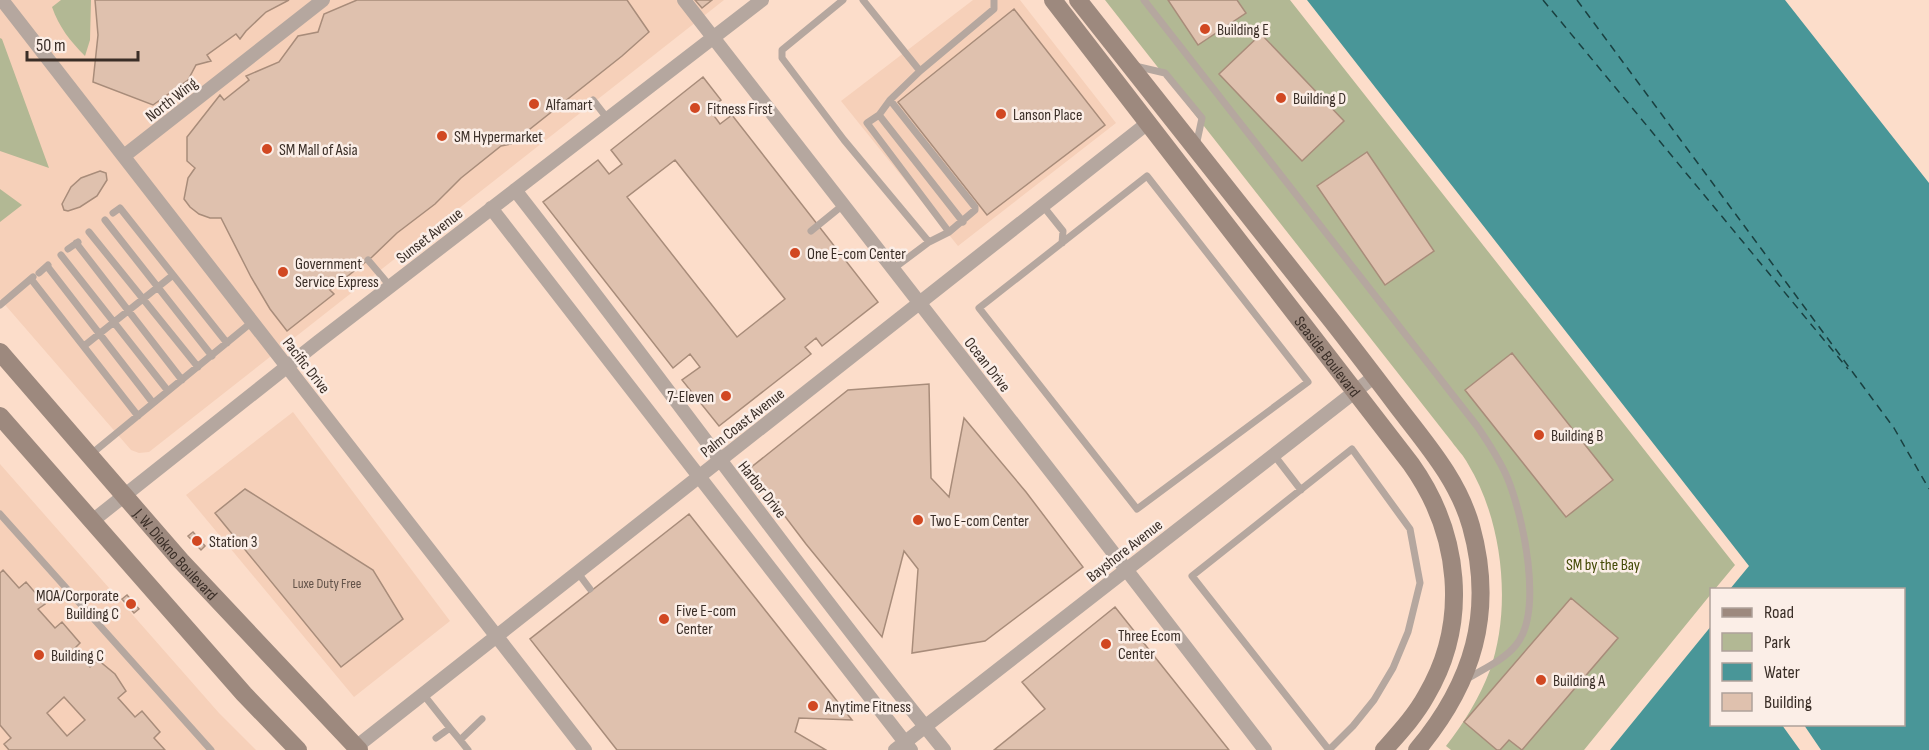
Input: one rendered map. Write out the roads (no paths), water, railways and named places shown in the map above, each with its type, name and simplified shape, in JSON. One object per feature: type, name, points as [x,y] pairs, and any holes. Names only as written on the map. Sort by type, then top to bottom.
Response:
[{"type":"street","name":"Pacific Drive","points":[[2,0],[585,750]]},
{"type":"street","name":"North Wing","points":[[124,156],[323,0]]},
{"type":"street","name":"Ocean Drive","points":[[684,0],[1059,481],[1265,750]]},
{"type":"street","name":"Sunset Avenue","points":[[91,522],[287,366],[762,0]]},
{"type":"street","name":"Seaside Boulevard","points":[[1053,0],[1429,489],[1448,540],[1454,581],[1455,603],[1452,626],[1441,666],[1418,708],[1384,750]]},
{"type":"street","name":"Seaside Boulevard","points":[[1078,0],[1375,376],[1448,473],[1461,497],[1471,528],[1479,574],[1479,611],[1474,646],[1462,682],[1440,720],[1417,750]]},
{"type":"street","name":"Palm Coast Avenue","points":[[357,749],[423,694],[1149,123]]},
{"type":"street","name":"Harbor Drive","points":[[515,190],[944,750]]},
{"type":"street","points":[[491,208],[904,747]]},
{"type":"street","name":"J. W. Diokno Boulevard","points":[[0,352],[123,496],[357,749]]},
{"type":"street","name":"Bayshore Avenue","points":[[904,747],[925,726],[1375,376]]},
{"type":"street","points":[[0,416],[244,694],[298,750]]},
{"type":"lane","points":[[843,0],[782,50],[782,58],[844,140],[929,242]]},
{"type":"lane","points":[[863,0],[920,71]]},
{"type":"lane","points":[[949,232],[867,123],[879,115],[890,100],[920,71],[994,9],[994,0]]},
{"type":"lane","points":[[1144,0],[1477,426],[1507,477],[1525,536],[1530,597],[1525,631],[1517,645],[1506,656],[1462,682]]},
{"type":"lane","points":[[593,100],[607,118]]},
{"type":"lane","points":[[890,100],[975,207],[974,213],[963,222],[929,242],[893,269]]},
{"type":"lane","points":[[879,115],[963,222]]},
{"type":"lane","points":[[1043,206],[1063,231],[1062,243],[979,308],[1137,509],[1308,382],[1147,176],[1062,243]]},
{"type":"lane","points":[[811,231],[843,205]]},
{"type":"lane","points":[[98,225],[120,208],[227,343]]},
{"type":"lane","points":[[108,217],[157,287],[212,356]]},
{"type":"lane","points":[[0,305],[84,237]]},
{"type":"lane","points":[[84,237],[143,299],[198,367]]},
{"type":"lane","points":[[84,237],[128,311],[182,380]]},
{"type":"lane","points":[[64,253],[168,391]]},
{"type":"lane","points":[[368,260],[390,286]]},
{"type":"lane","points":[[49,264],[99,334],[153,403]]},
{"type":"lane","points":[[84,346],[173,275]]},
{"type":"lane","points":[[34,276],[138,416]]},
{"type":"lane","points":[[89,456],[252,322]]},
{"type":"lane","points":[[1352,450],[1410,529],[1420,583],[1408,632],[1393,668],[1374,700],[1329,750],[1192,576],[1301,490],[1352,450]]},
{"type":"lane","points":[[1274,455],[1301,490]]},
{"type":"lane","points":[[0,514],[211,750]]},
{"type":"lane","points":[[578,573],[590,589]]},
{"type":"lane","points":[[423,694],[468,750]]},
{"type":"lane","points":[[460,740],[483,719]]},
{"type":"lane","points":[[436,738],[450,728]]},
{"type":"water","points":[[1307,0],[1785,0],[1929,183],[1929,750],[1821,750],[1805,726],[1905,726],[1905,588],[1731,588],[1749,566]]},
{"type":"water","points":[[1710,627],[1710,726],[1783,726],[1800,750],[1610,750]]},
{"type":"place","name":"Building E","points":[[1205,29]]},
{"type":"place","name":"Building D","points":[[1281,98]]},
{"type":"place","name":"Alfamart","points":[[534,104]]},
{"type":"place","name":"Fitness First","points":[[695,108]]},
{"type":"place","name":"Lanson Place","points":[[1001,114]]},
{"type":"place","name":"SM Hypermarket","points":[[442,136]]},
{"type":"place","name":"SM Mall of Asia","points":[[267,149]]},
{"type":"place","name":"One E-com Center","points":[[795,253]]},
{"type":"place","name":"Government Service Express","points":[[283,272]]},
{"type":"place","name":"7-Eleven","points":[[726,396]]},
{"type":"place","name":"Building B","points":[[1539,435]]},
{"type":"place","name":"Two E-com Center","points":[[918,520]]},
{"type":"place","name":"Station 3","points":[[197,541]]},
{"type":"place","name":"MOA/Corporate Building C","points":[[131,604]]},
{"type":"place","name":"Five E-com Center","points":[[664,619]]},
{"type":"place","name":"Three Ecom Center","points":[[1106,644]]},
{"type":"place","name":"Building C","points":[[39,655]]},
{"type":"place","name":"Building A","points":[[1541,680]]},
{"type":"place","name":"Anytime Fitness","points":[[813,706]]},
{"type":"park label","name":"SM by the Bay","points":[[1603,564]]}]
